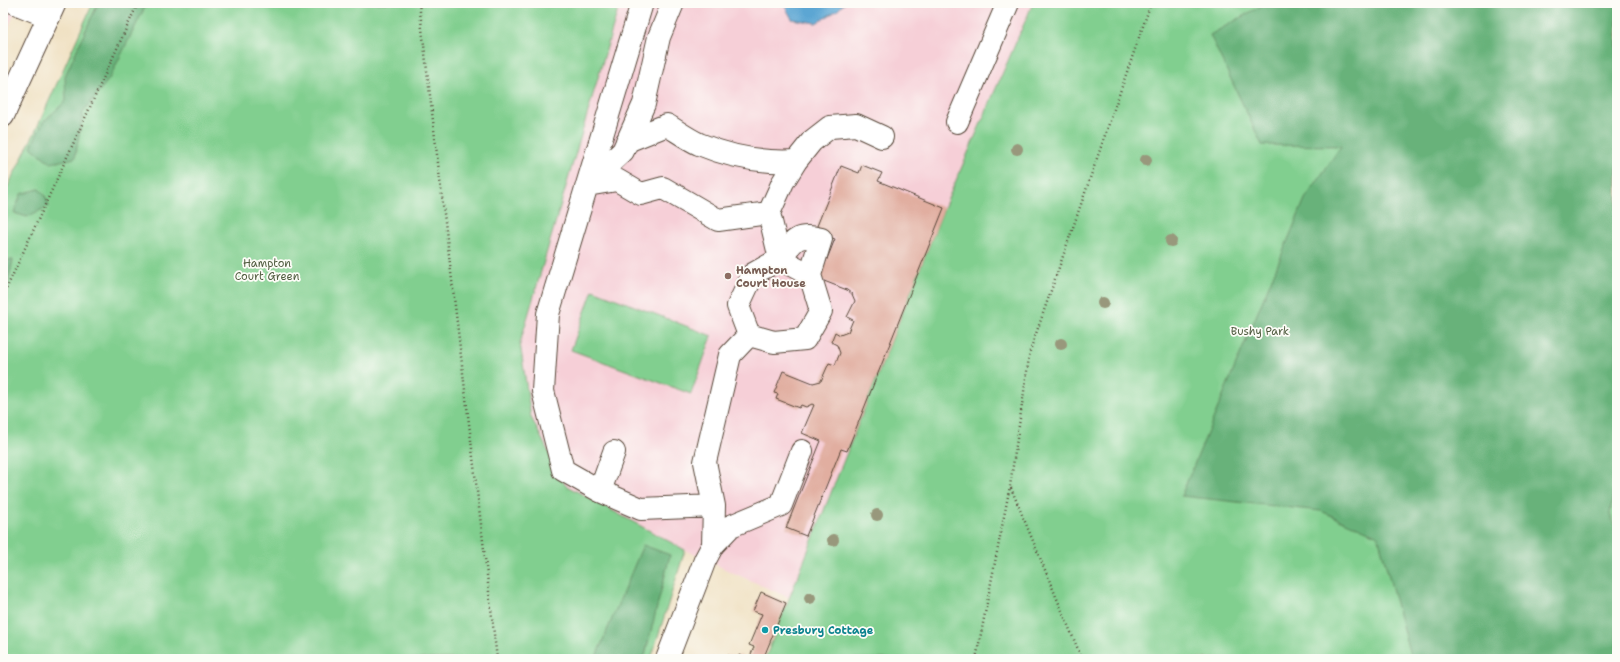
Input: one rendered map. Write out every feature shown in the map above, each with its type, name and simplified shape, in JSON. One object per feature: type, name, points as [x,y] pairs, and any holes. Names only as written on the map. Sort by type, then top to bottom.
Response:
[{"type":"main road","points":[[3,116],[52,10],[15,3]]},
{"type":"main road","points":[[642,3],[548,314],[543,391],[563,470],[600,491],[641,510],[714,506]]},
{"type":"main road","points":[[587,185],[623,151],[644,104],[659,38],[673,3]]},
{"type":"main road","points":[[957,122],[1008,3]]},
{"type":"main road","points":[[627,141],[667,125],[698,143],[736,157],[779,162],[796,161]]},
{"type":"main road","points":[[810,276],[780,259],[769,213],[783,182],[796,161],[812,141],[830,127],[856,125],[882,137]]},
{"type":"main road","points":[[587,185],[618,180],[641,194],[663,188],[718,220],[769,213]]},
{"type":"main road","points":[[807,236],[821,240],[810,276],[821,311],[805,339],[774,342],[749,335],[738,306],[753,274],[780,259],[793,241],[807,236]]},
{"type":"main road","points":[[668,659],[709,552],[714,506],[706,462],[707,455],[730,356],[749,335]]},
{"type":"main road","points":[[709,552],[731,526],[782,505],[802,451]]},
{"type":"main road","points":[[600,491],[614,452]]},
{"type":"path","points":[[3,296],[138,3]]},
{"type":"path","points":[[419,3],[496,659]]},
{"type":"path","points":[[976,659],[1010,486],[1030,351],[1151,3]]},
{"type":"path","points":[[1010,486],[1082,659]]},
{"type":"shaded area","points":[[3,3],[19,3],[3,40]]},
{"type":"shaded area","name":"Hampton Court House","points":[[620,3],[1033,3],[944,208],[790,598],[685,550],[565,485],[531,417],[520,343]]},
{"type":"green space","name":"Hampton Court Green","points":[[93,3],[620,3],[520,343],[531,417],[565,485],[685,550],[651,659],[3,659],[3,196],[36,130]]},
{"type":"green space","points":[[98,3],[147,3],[109,79],[83,112],[75,158],[51,163],[31,147],[43,122],[66,101],[65,76]]},
{"type":"green space","name":"Bushy Park","points":[[1033,3],[1617,3],[1617,659],[765,659],[944,208]]},
{"type":"green space","points":[[1266,3],[1617,3],[1617,464],[1610,515],[1617,528],[1617,659],[1411,659],[1378,536],[1321,511],[1181,496],[1305,199],[1341,146],[1262,145],[1210,35]]},
{"type":"green space","points":[[39,189],[45,195],[49,206],[27,217],[14,213],[21,194]]},
{"type":"green space","points":[[3,260],[13,260],[3,308]]},
{"type":"green space","points":[[593,290],[712,336],[691,394],[571,350]]},
{"type":"green space","points":[[643,545],[670,555],[644,659],[595,659]]},
{"type":"water","points":[[783,3],[845,3],[838,10],[816,23],[792,19]]},
{"type":"building","points":[[862,165],[882,173],[878,181],[944,208],[847,451],[841,449],[806,536],[786,528],[821,441],[802,433],[814,405],[812,404],[806,407],[801,405],[799,408],[776,399],[778,394],[774,393],[783,371],[813,383],[821,381],[829,363],[835,365],[840,353],[837,345],[831,342],[835,332],[840,335],[848,332],[853,320],[847,317],[855,301],[852,294],[847,290],[819,279],[835,239],[815,231],[841,166],[859,173]]},
{"type":"building","name":"Presbury Cottage","points":[[761,592],[786,603],[763,659],[749,659],[754,647],[749,645],[762,614],[753,611]]},
{"type":"building","points":[[728,655],[738,659],[727,659]]},
{"type":"building","points":[[739,655],[748,659],[738,659]]},
{"type":"place","name":"Hampton Court House","points":[[728,276]]},
{"type":"place","name":"Presbury Cottage","points":[[765,630]]}]
